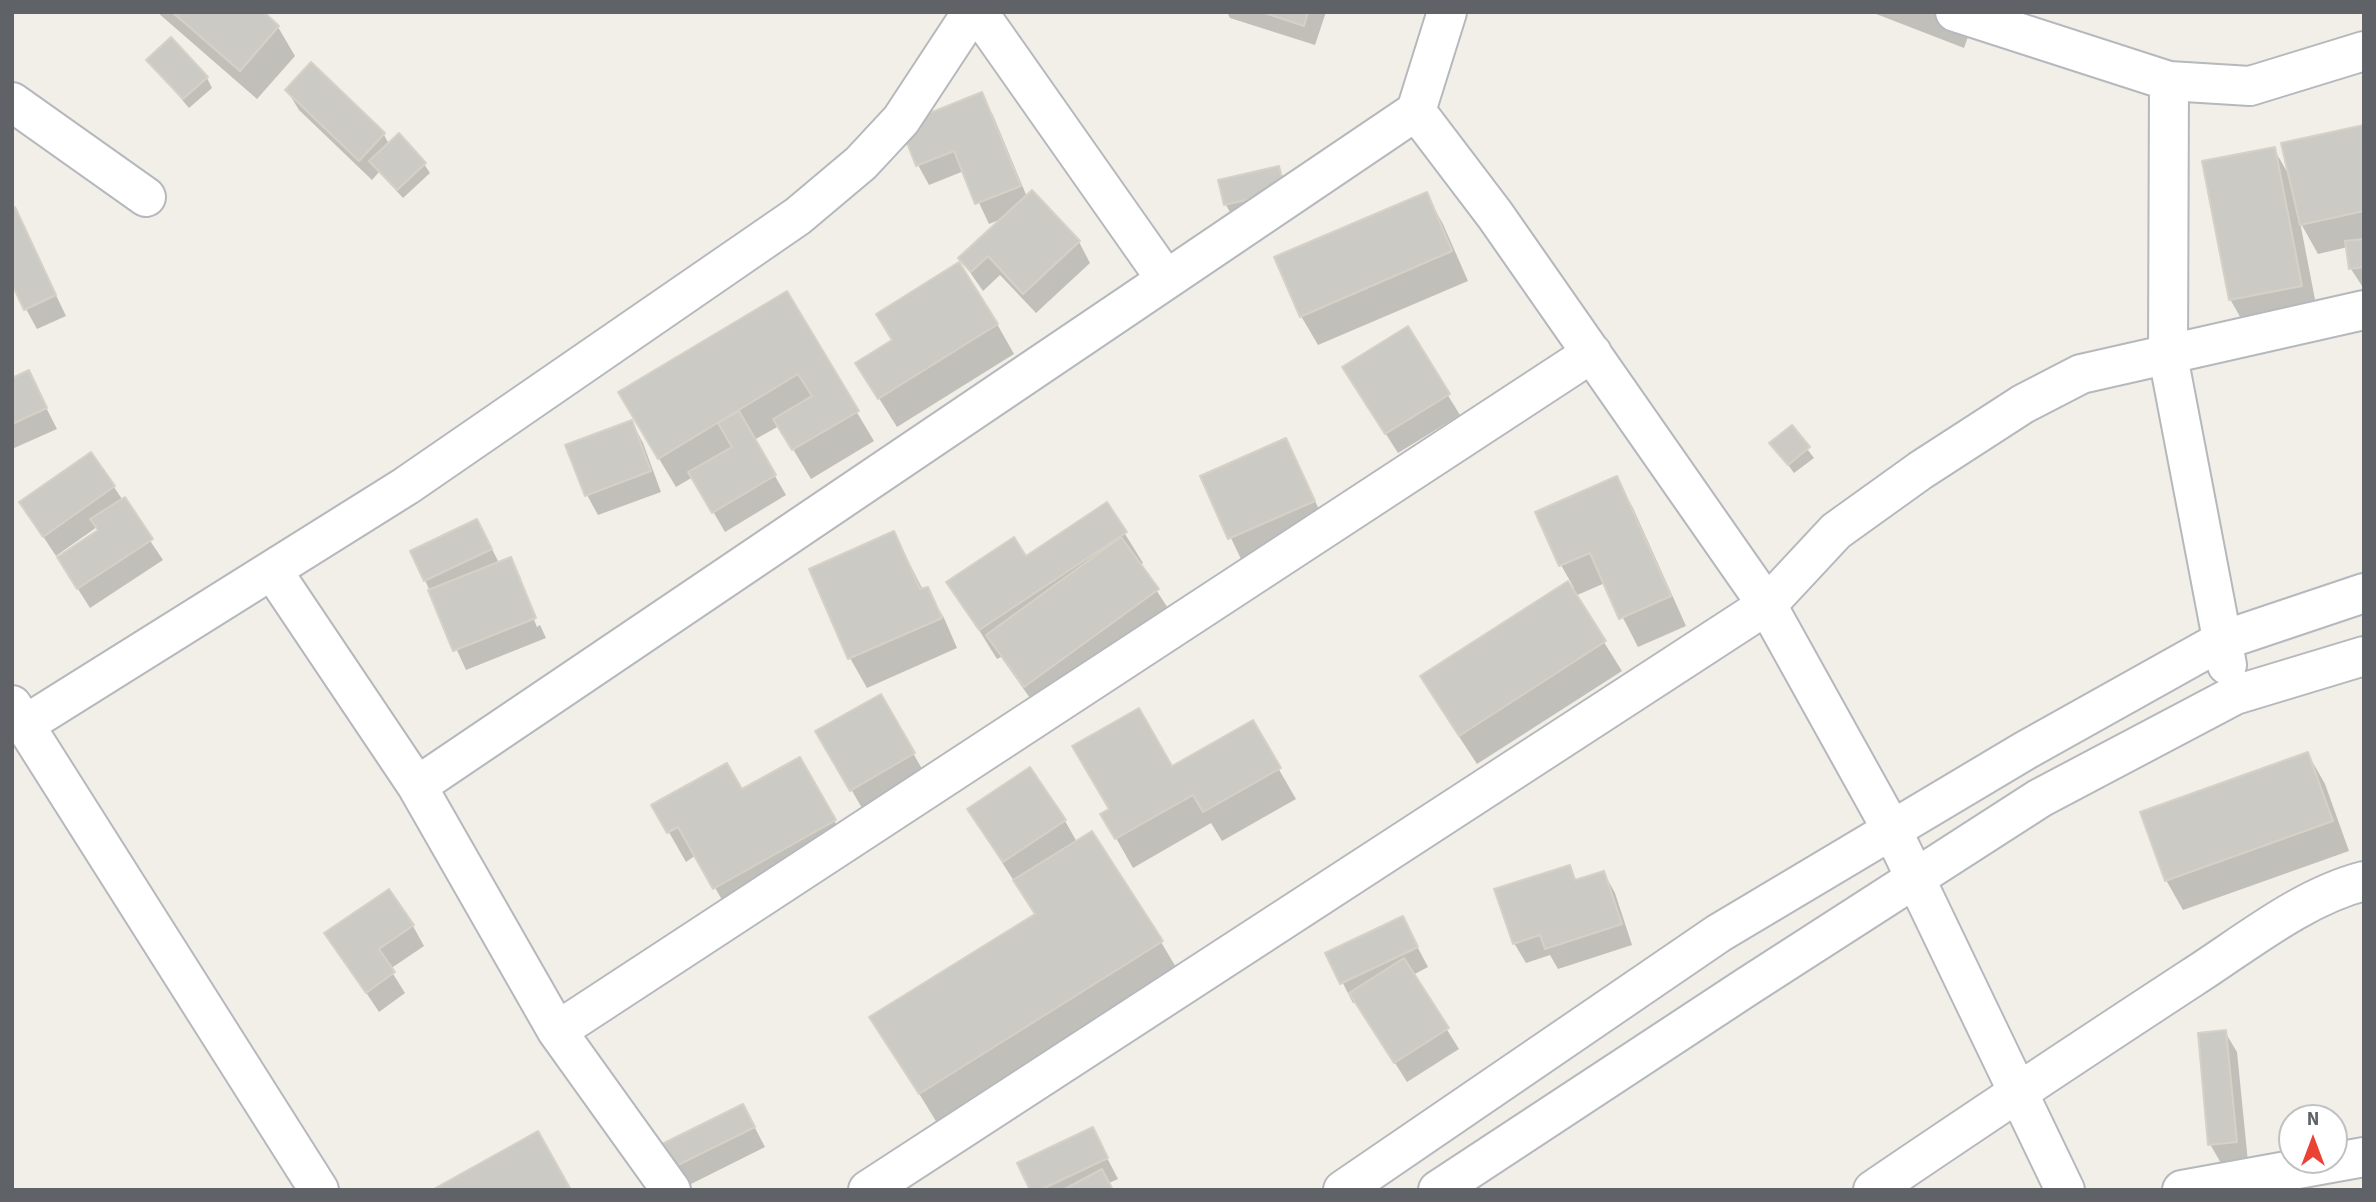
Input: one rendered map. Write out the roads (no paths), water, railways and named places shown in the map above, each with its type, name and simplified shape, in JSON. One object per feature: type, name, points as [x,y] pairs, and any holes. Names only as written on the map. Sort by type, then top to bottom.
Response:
[{"type":"street","points":[[319,1190],[19,715],[272,570],[406,486],[798,216],[861,163],[901,120],[972,12]]},
{"type":"street","points":[[978,12],[1165,278]]},
{"type":"street","points":[[417,786],[1165,278],[1416,111],[1447,12]]},
{"type":"street","points":[[1955,12],[2169,81],[2250,86],[2364,51]]},
{"type":"street","points":[[2169,81],[2168,356],[2221,641],[2235,695]]},
{"type":"street","points":[[12,102],[146,197]]},
{"type":"street","points":[[1416,111],[1495,215],[1767,606],[1892,830],[2064,1190]]},
{"type":"street","points":[[868,1190],[1767,606],[1836,531],[1921,470],[2023,404],[2081,374],[2364,310]]},
{"type":"street","points":[[557,1031],[1592,354]]},
{"type":"street","points":[[272,570],[417,786],[557,1031],[671,1190]]},
{"type":"street","points":[[1343,1190],[1719,933],[2026,750],[2221,641],[2364,593]]},
{"type":"street","points":[[1438,1190],[2040,798],[2235,695],[2364,656]]},
{"type":"street","points":[[1873,1190],[2017,1092],[2283,919],[2338,887],[2364,881]]},
{"type":"street","points":[[1464,1107],[1498,1150]]},
{"type":"street","points":[[2182,1190],[2364,1157]]}]
